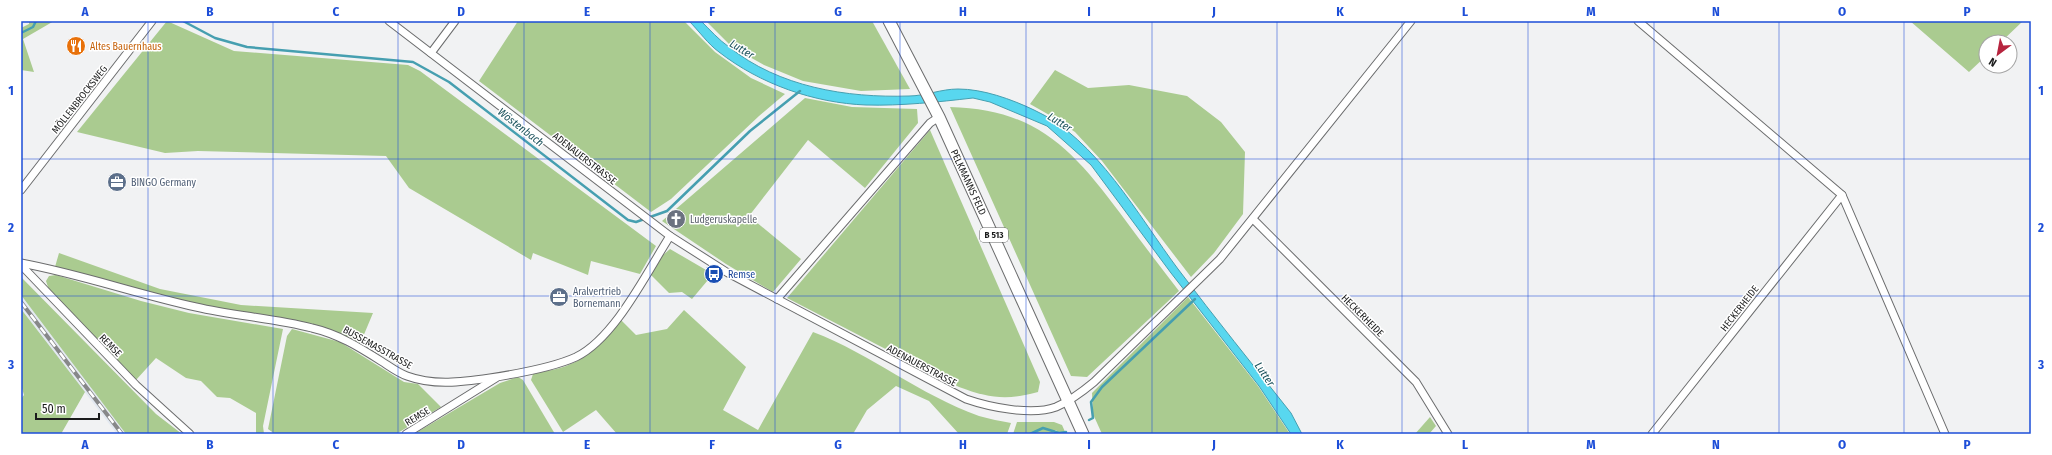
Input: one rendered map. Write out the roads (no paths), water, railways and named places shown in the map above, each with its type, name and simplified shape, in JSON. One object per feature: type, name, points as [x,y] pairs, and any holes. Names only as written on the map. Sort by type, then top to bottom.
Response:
[{"type":"main road","name":"PELKMANNS FELD","points":[[889,21],[937,113],[1002,254],[1067,402],[1083,434]]},
{"type":"street","name":"MÖLLENBROCKSWEG","points":[[21,190],[152,21]]},
{"type":"street","name":"ADENAUERSTRASSE","points":[[389,21],[670,236],[718,268],[966,399],[985,405],[1016,410],[1054,408],[1067,402]]},
{"type":"street","points":[[431,53],[455,21]]},
{"type":"street","points":[[1067,402],[1094,382],[1200,281],[1220,259],[1411,21]]},
{"type":"street","points":[[1638,21],[1842,195],[1945,434]]},
{"type":"street","points":[[777,299],[930,123],[937,113]]},
{"type":"street","name":"HECKERHEIDE","points":[[1652,434],[1842,195]]},
{"type":"street","name":"HECKERHEIDE","points":[[1253,219],[1416,382],[1448,434]]},
{"type":"street","name":"BUSSEMASSTRASSE","points":[[21,264],[52,268],[145,295],[199,308],[311,327],[341,337],[406,376],[428,382],[462,382],[500,376],[560,363],[577,357],[592,346],[618,318],[670,236]]},
{"type":"street","name":"REMSE","points":[[21,264],[136,385],[190,434]]},
{"type":"street","name":"REMSE","points":[[406,434],[500,376]]},
{"type":"water","points":[[689,21],[701,21],[718,38],[749,61],[769,72],[791,81],[838,92],[861,95],[915,96],[952,89],[968,89],[997,95],[1016,102],[1034,110],[1056,123],[1077,139],[1115,180],[1178,269],[1291,413],[1302,434],[1291,434],[1259,386],[1171,273],[1091,165],[1047,126],[990,102],[973,98],[906,104],[866,105],[807,96],[788,90],[752,74],[715,49]]},
{"type":"waterway","name":"Wöstenbach","points":[[21,33],[33,27],[36,21]]},
{"type":"waterway","name":"Wöstenbach","points":[[183,21],[215,38],[247,47],[413,62],[449,82],[628,220],[636,222],[667,211],[750,131],[800,91]]},
{"type":"waterway","points":[[1089,420],[1093,418],[1091,402],[1102,387],[1195,299]]},
{"type":"waterway","points":[[1030,434],[1043,428],[1059,433],[1066,432]]},
{"type":"railway","points":[[21,302],[122,434]]},
{"type":"place","name":"Altes Bauernhaus","points":[[76,46]]},
{"type":"place","name":"BINGO Germany","points":[[117,182]]},
{"type":"place","name":"Ludgeruskapelle","points":[[676,219]]},
{"type":"place","name":"Remse","points":[[714,274]]},
{"type":"place","name":"Aralvertrieb Bornemann","points":[[559,297]]},
{"type":"water label","name":"Lutter","points":[[742,49]]},
{"type":"water label","name":"Lutter","points":[[1060,122]]},
{"type":"water label","name":"Lutter","points":[[1265,374]]}]
